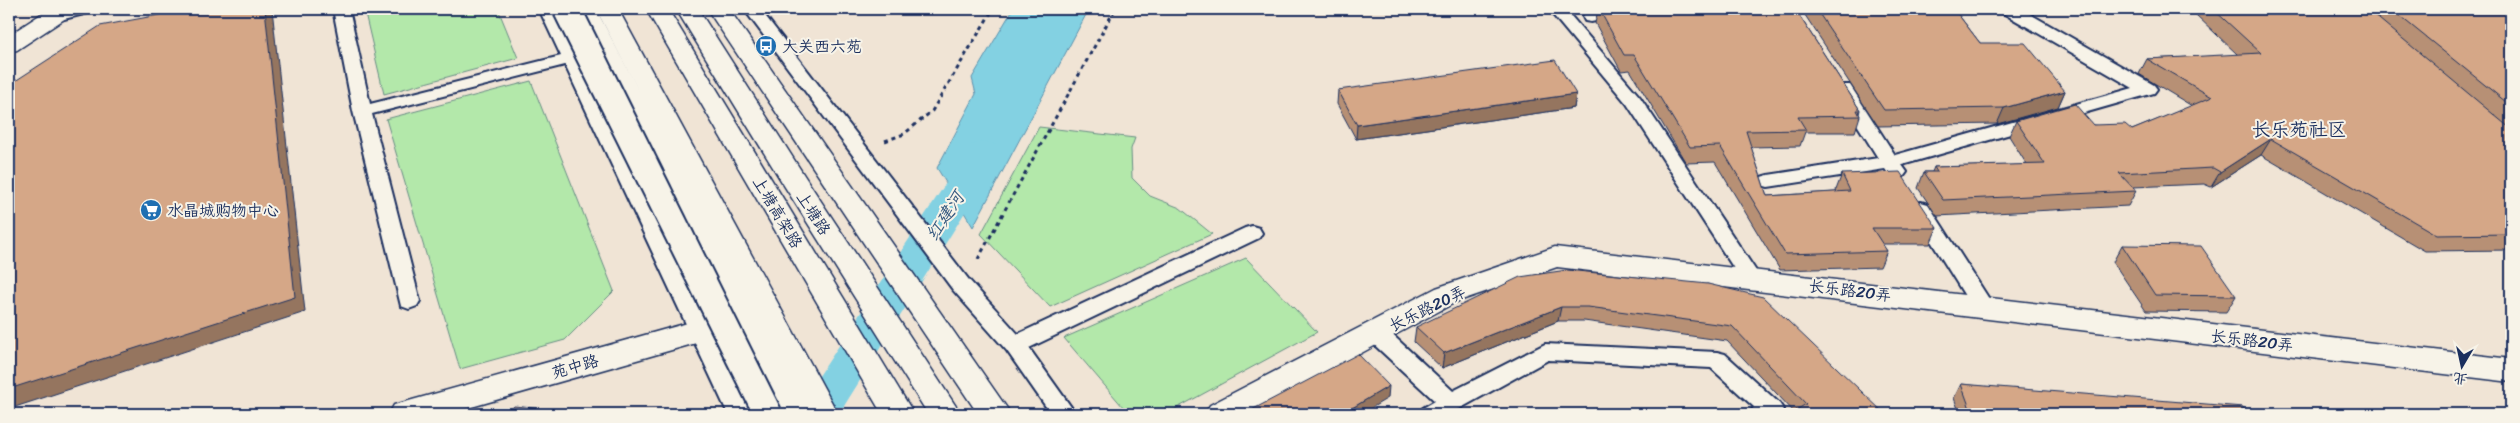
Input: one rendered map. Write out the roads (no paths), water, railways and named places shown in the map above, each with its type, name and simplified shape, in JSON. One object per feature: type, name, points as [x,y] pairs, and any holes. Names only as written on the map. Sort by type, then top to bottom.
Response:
[{"type":"main road","points":[[567,9],[794,413]]},
{"type":"main road","points":[[585,9],[703,241],[794,413]]},
{"type":"main road","points":[[607,9],[794,413]]},
{"type":"main road","name":"上塘高架路","points":[[658,9],[898,414]]},
{"type":"main road","name":"上塘路","points":[[687,9],[868,296],[945,414]]},
{"type":"main road","points":[[718,9],[995,414]]},
{"type":"main road","points":[[9,46],[58,13]]},
{"type":"main road","name":"长乐路20弄","points":[[1221,414],[1446,295],[1555,258],[1983,306],[2511,371]]},
{"type":"main road","name":"苑中路","points":[[405,414],[745,318]]},
{"type":"lane","points":[[58,13],[82,9]]},
{"type":"lane","points":[[341,9],[362,111],[409,301]]},
{"type":"lane","points":[[547,9],[740,414]]},
{"type":"lane","points":[[752,9],[961,285],[1015,345],[1064,414]]},
{"type":"lane","points":[[1556,9],[1634,102],[1751,279]]},
{"type":"lane","points":[[1591,17],[1630,9]]},
{"type":"lane","points":[[1768,181],[1891,162],[2148,89],[2009,9]]},
{"type":"lane","points":[[362,111],[572,58]]},
{"type":"lane","points":[[1834,74],[1983,306]]},
{"type":"lane","points":[[1015,345],[1252,233]]},
{"type":"lane","points":[[1376,333],[1450,402]]},
{"type":"lane","points":[[1431,414],[1545,352],[1717,360],[1771,409],[1761,414]]},
{"type":"water","points":[[1013,9],[1089,9],[973,227],[937,168],[976,94],[972,78]]},
{"type":"waterway","name":"红建河","points":[[816,414],[984,153]]},
{"type":"place","name":"大关西六苑","points":[[766,46]]},
{"type":"place","name":"水晶城购物中心","points":[[151,210]]},
{"type":"district","name":"长乐苑社区","points":[[2299,129]]}]
